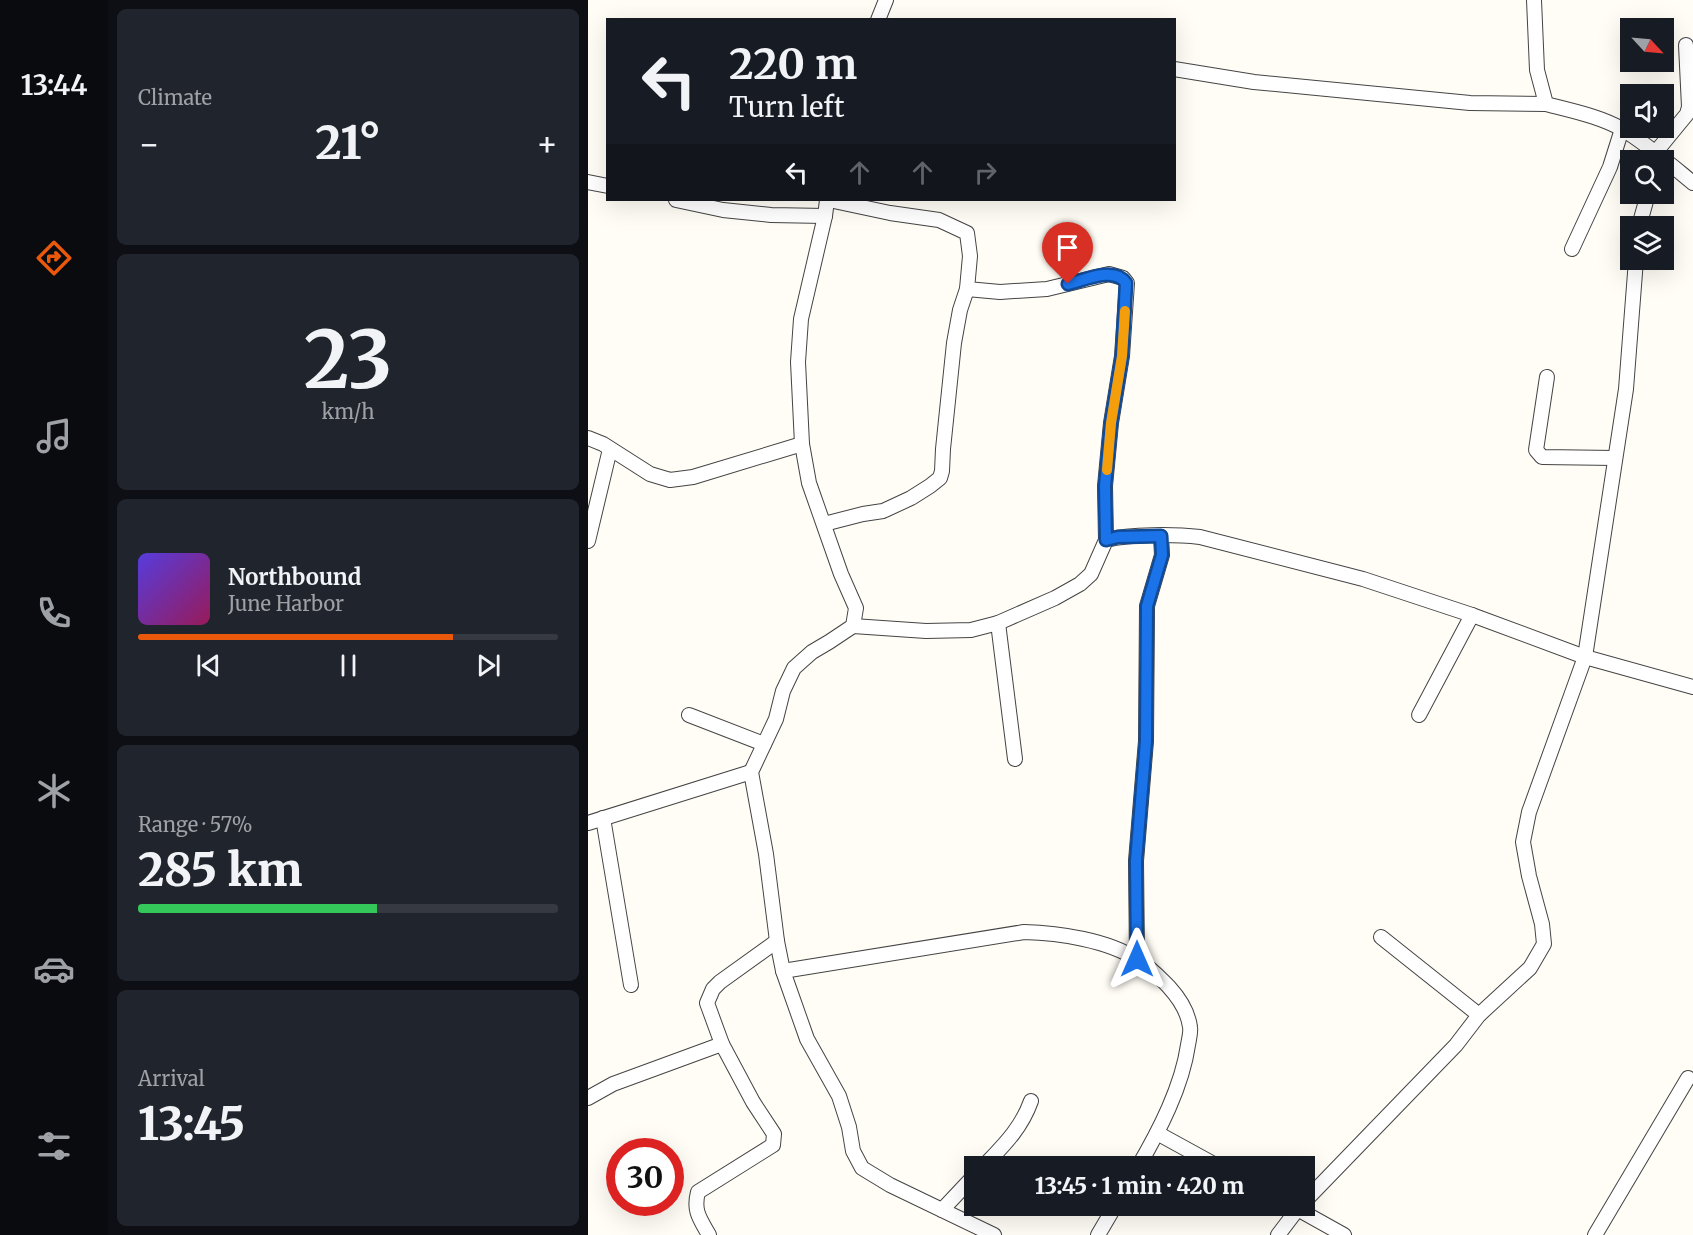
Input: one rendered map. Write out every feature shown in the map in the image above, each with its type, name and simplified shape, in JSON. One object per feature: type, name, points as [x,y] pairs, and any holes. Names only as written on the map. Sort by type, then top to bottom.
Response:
[{"type":"street","points":[[879,18],[886,0]]},
{"type":"street","points":[[1534,0],[1537,70],[1546,104]]},
{"type":"street","points":[[1662,150],[1687,114],[1689,107],[1686,45]]},
{"type":"street","points":[[1176,69],[1254,82],[1470,104],[1546,104],[1592,116],[1620,128]]},
{"type":"street","points":[[1572,249],[1610,167],[1620,135]]},
{"type":"street","points":[[1634,138],[1650,150]]},
{"type":"street","points":[[1674,168],[1693,183]]},
{"type":"street","points":[[588,182],[606,186]]},
{"type":"street","points":[[681,201],[723,210],[771,215],[825,216]]},
{"type":"street","points":[[828,201],[801,319],[798,362],[802,444],[809,483],[841,574],[856,608],[853,626]]},
{"type":"street","points":[[824,524],[883,511],[911,498],[940,478],[954,343],[960,310],[967,289],[970,256],[967,233],[939,220],[833,201]]},
{"type":"street","points":[[1315,1189],[1456,1045],[1479,1015],[1530,968],[1544,944],[1542,924],[1529,876],[1523,842],[1529,812],[1585,657],[1626,389],[1635,270]]},
{"type":"street","points":[[967,289],[1000,292],[1047,289],[1108,274],[1123,278],[1126,283],[1122,356],[1111,423],[1105,486],[1106,540],[1091,574],[1080,584],[1055,598],[998,623],[971,630],[903,630],[853,626],[812,652],[794,668],[783,691],[776,719],[751,772],[783,971],[807,1039],[839,1096],[849,1127],[853,1151],[862,1168],[890,1185],[994,1235]]},
{"type":"street","points":[[1547,377],[1536,450],[1542,457],[1549,458],[1615,458]]},
{"type":"street","points":[[588,438],[650,474],[670,480],[693,477],[802,444]]},
{"type":"street","points":[[588,541],[610,449]]},
{"type":"street","points":[[1106,540],[1118,537],[1185,535],[1200,537],[1363,579],[1472,615],[1585,657],[1693,687]]},
{"type":"street","points":[[1137,959],[1136,861],[1146,741],[1147,606],[1162,555],[1161,536]]},
{"type":"street","points":[[1419,715],[1472,615]]},
{"type":"street","points":[[998,623],[1015,759]]},
{"type":"street","points":[[689,716],[764,744]]},
{"type":"street","points":[[588,823],[751,772]]},
{"type":"street","points":[[603,818],[631,985]]},
{"type":"street","points":[[783,971],[1024,932],[1046,932],[1082,939],[1111,947],[1137,959],[1172,990],[1184,1006],[1190,1028],[1186,1056],[1178,1083],[1157,1133],[1144,1156]]},
{"type":"street","points":[[1381,937],[1479,1015]]},
{"type":"street","points":[[709,1235],[697,1214],[698,1192],[773,1145],[774,1134],[753,1102],[722,1044],[707,1003],[713,989],[720,982],[777,941]]},
{"type":"street","points":[[588,1098],[613,1084],[722,1044]]},
{"type":"street","points":[[1594,1235],[1688,1078]]},
{"type":"street","points":[[993,1156],[1026,1117],[1031,1101]]},
{"type":"street","points":[[1157,1133],[1200,1156]]},
{"type":"street","points":[[942,1210],[964,1187]]},
{"type":"street","points":[[1098,1235],[1109,1216]]},
{"type":"street","points":[[1278,1235],[1291,1216]]},
{"type":"street","points":[[1315,1216],[1344,1235]]},
{"type":"slow traffic","points":[[1107,470],[1111,423],[1122,356],[1125,311]]},
{"type":"route","points":[[1068,284],[1108,274],[1123,278],[1126,283],[1122,356],[1111,423],[1105,486],[1106,540],[1118,537],[1161,536],[1162,555],[1147,606],[1146,741],[1136,861],[1137,959]]}]
